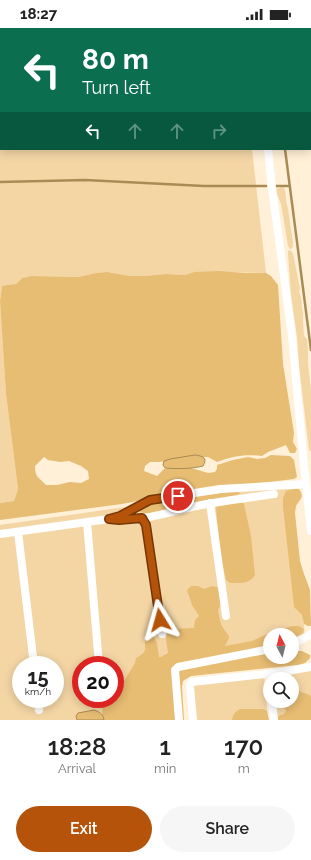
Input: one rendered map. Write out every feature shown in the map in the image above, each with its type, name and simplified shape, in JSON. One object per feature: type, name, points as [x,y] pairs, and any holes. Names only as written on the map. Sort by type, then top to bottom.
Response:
[{"type":"street","points":[[268,150],[292,336],[311,531]]},
{"type":"street","points":[[0,534],[109,519],[120,516],[150,500],[220,489],[306,484]]},
{"type":"street","points":[[109,519],[119,520],[142,518],[210,503],[274,494]]},
{"type":"street","points":[[210,503],[226,616]]},
{"type":"street","points":[[142,518],[146,525],[162,634]]},
{"type":"street","points":[[87,522],[98,656]]},
{"type":"street","points":[[18,532],[33,656]]},
{"type":"street","points":[[299,641],[311,634]]},
{"type":"street","points":[[179,720],[175,670],[178,667],[263,650]]},
{"type":"street","points":[[288,672],[311,666]]},
{"type":"street","points":[[193,720],[190,687],[192,682],[263,677]]},
{"type":"street","points":[[273,708],[274,720]]},
{"type":"shaded area","points":[[0,150],[252,150],[266,273],[194,272],[185,275],[166,274],[130,276],[107,272],[78,277],[31,276],[22,278],[16,284],[2,286],[0,301]]},
{"type":"shaded area","points":[[282,187],[285,190],[288,208],[293,243],[293,247],[291,249],[288,246],[281,204],[276,192],[276,189]]},
{"type":"shaded area","points":[[290,250],[293,253],[300,289],[299,292],[301,297],[304,336],[307,339],[311,391],[311,451],[309,450],[291,295],[288,254],[288,251]]},
{"type":"shaded area","points":[[219,271],[266,273],[271,276],[278,285],[283,364],[294,433],[293,442],[297,449],[295,453],[290,453],[286,445],[262,456],[239,456],[217,462],[208,457],[190,457],[150,462],[145,466],[144,471],[157,476],[164,469],[188,467],[208,473],[215,472],[217,465],[233,460],[248,457],[257,459],[265,458],[271,455],[290,456],[294,460],[297,477],[294,479],[184,492],[122,504],[0,520],[0,503],[14,501],[18,489],[6,394],[0,301],[2,286],[16,284],[22,278],[31,276],[78,277],[107,272],[130,276],[166,274],[185,275],[194,272]],"holes":[[[44,457],[48,460],[60,462],[69,461],[81,466],[88,471],[89,479],[81,483],[70,482],[57,485],[46,485],[38,477],[35,466]]]},
{"type":"shaded area","points":[[0,301],[6,394],[18,489],[14,501],[0,503]]},
{"type":"shaded area","points":[[195,455],[205,459],[203,466],[174,469],[165,468],[163,465],[164,461],[170,459]]},
{"type":"shaded area","points":[[292,483],[305,637],[299,638],[299,628],[263,628],[263,643],[162,657],[168,720],[0,720],[0,525]]},
{"type":"shaded area","points":[[299,489],[302,494],[296,506],[295,513],[300,561],[310,590],[311,626],[304,624],[302,615],[294,607],[283,498],[286,491]]},
{"type":"shaded area","points":[[237,491],[240,493],[236,496],[151,513],[140,512],[140,509],[156,502],[163,505],[170,500]]},
{"type":"shaded area","points":[[241,501],[244,504],[251,536],[255,575],[248,581],[241,583],[230,583],[226,580],[221,558],[216,508],[219,504]]},
{"type":"shaded area","points":[[191,586],[198,586],[204,589],[212,586],[220,588],[221,605],[218,610],[221,624],[229,636],[225,646],[252,641],[263,636],[263,664],[299,664],[299,651],[310,655],[310,658],[305,663],[298,665],[191,676],[183,681],[182,687],[184,720],[102,720],[103,708],[124,708],[124,681],[135,663],[136,658],[145,650],[145,639],[147,635],[153,636],[157,643],[159,657],[161,657],[168,653],[166,640],[167,633],[171,629],[194,628],[195,620],[199,616],[192,605],[187,590]]},
{"type":"shaded area","points":[[299,626],[304,629],[303,633],[299,635],[299,628],[284,628]]},
{"type":"shaded area","points":[[311,669],[311,720],[277,720],[276,708],[299,708],[299,672],[292,672]]},
{"type":"shaded area","points":[[263,677],[263,708],[267,708],[268,720],[195,720],[193,687],[195,685]]},
{"type":"shaded area","points":[[299,690],[310,695],[311,720],[277,720],[278,716],[284,714],[286,711],[282,708],[299,708]]},
{"type":"shaded area","points":[[240,709],[263,709],[267,711],[269,720],[232,720],[234,713]]},
{"type":"shaded area","points":[[94,710],[103,716],[104,720],[77,720],[76,716],[78,713]]},
{"type":"waterway","points":[[285,150],[311,350]]},
{"type":"waterway","points":[[0,182],[85,180],[204,186],[266,186]]},
{"type":"waterway","points":[[275,186],[289,186]]},
{"type":"route","points":[[160,620],[146,525],[142,518],[119,520],[109,519],[120,516],[150,500],[178,496]]}]
